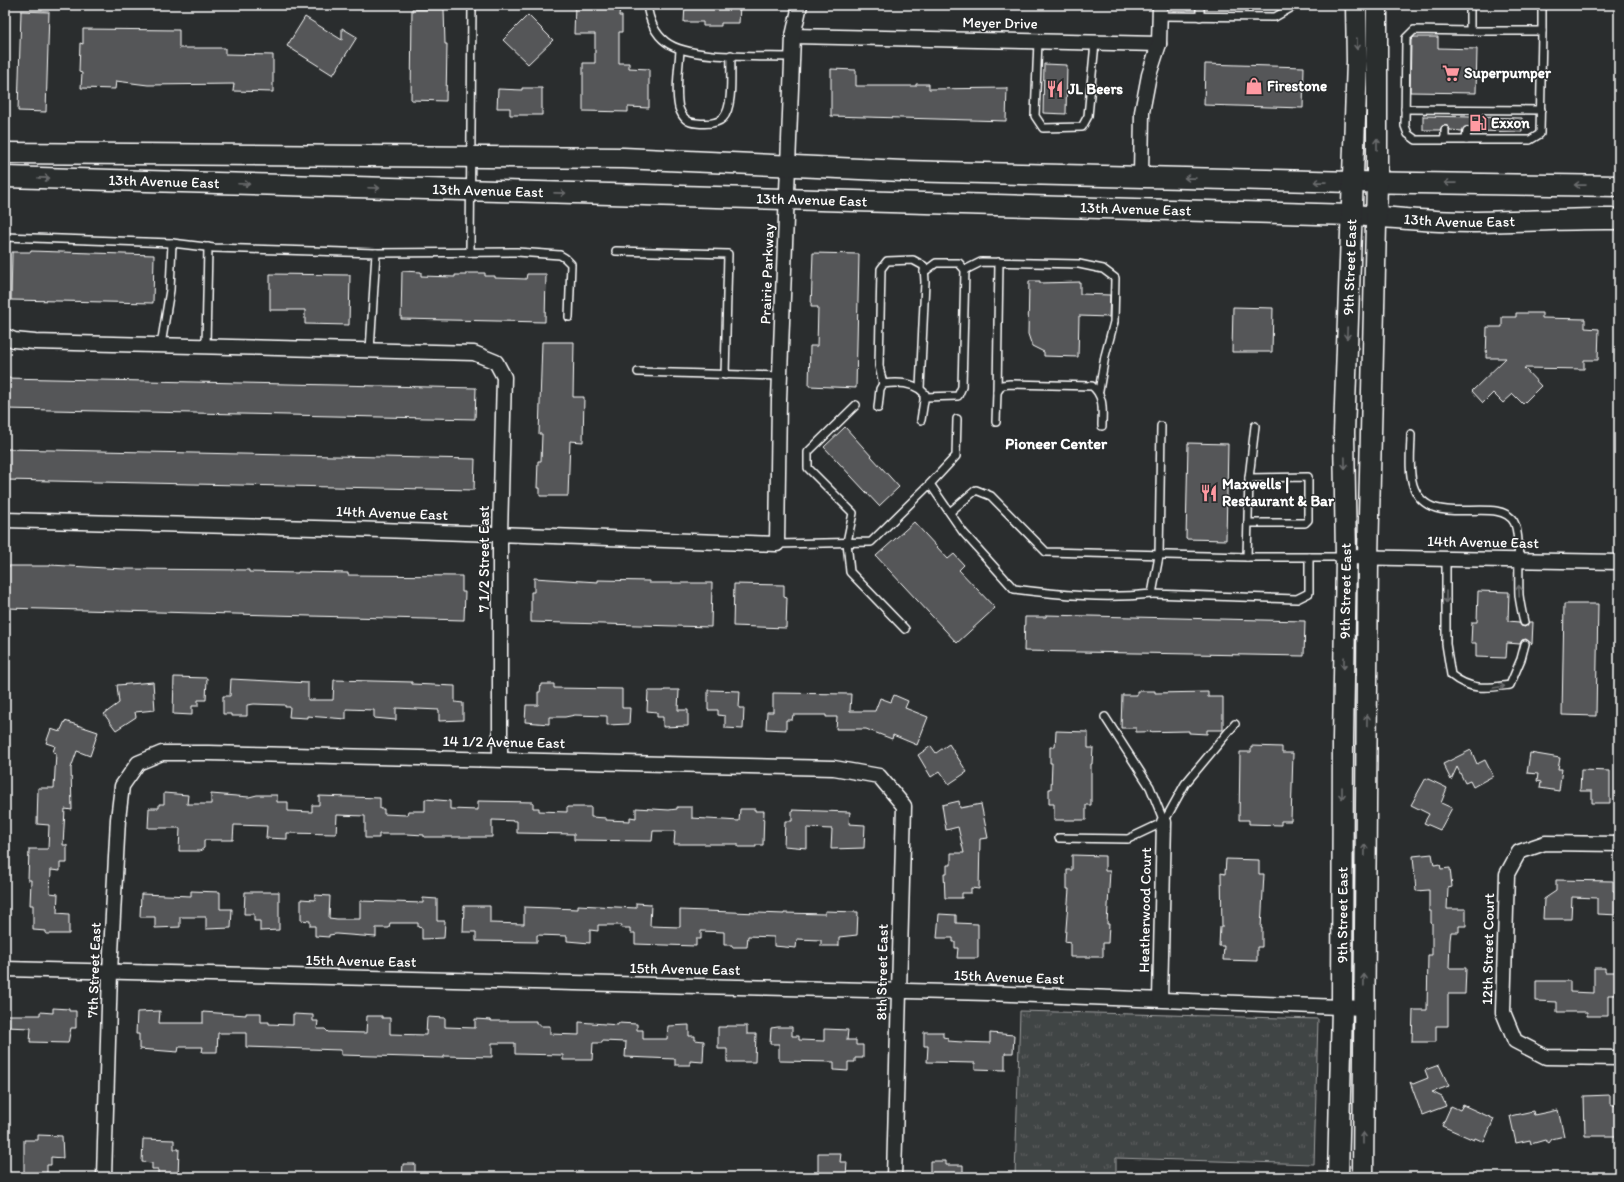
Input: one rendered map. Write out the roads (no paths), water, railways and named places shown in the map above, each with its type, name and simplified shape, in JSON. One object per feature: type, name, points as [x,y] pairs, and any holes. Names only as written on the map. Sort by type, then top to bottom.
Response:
[{"type":"main road","name":"9th Street East","points":[[1338,1177],[1342,1007],[1343,739],[1346,557],[1344,433],[1357,61],[1356,5]]},
{"type":"main road","name":"9th Street East","points":[[1363,1177],[1368,558],[1376,216],[1377,5]]},
{"type":"main road","name":"13th Avenue East","points":[[5,153],[623,158],[903,171],[1376,183],[1619,186]]},
{"type":"main road","name":"13th Avenue East","points":[[5,177],[787,199],[946,205],[1351,215],[1376,216],[1404,220],[1470,222],[1579,218],[1619,219]]},
{"type":"street","name":"Prairie Parkway","points":[[777,544],[780,376],[792,57],[793,36],[800,5]]},
{"type":"street","points":[[1141,177],[1142,112],[1149,75],[1158,44],[1160,11]]},
{"type":"street","name":"Meyer Drive","points":[[793,36],[1158,44]]},
{"type":"street","points":[[5,336],[14,340],[35,342],[370,350]]},
{"type":"street","name":"7 1/2 Street East","points":[[370,350],[474,353],[496,362],[504,377],[500,534],[500,759]]},
{"type":"street","name":"14th Avenue East","points":[[5,520],[500,534],[777,544]]},
{"type":"street","name":"14th Avenue East","points":[[1346,557],[1619,562]]},
{"type":"street","name":"14 1/2 Avenue East","points":[[134,769],[138,763],[162,753],[500,759],[834,768],[879,776]]},
{"type":"street","name":"7th Street East","points":[[104,1177],[110,972],[118,819],[122,786],[134,769]]},
{"type":"street","name":"8th Street East","points":[[879,776],[904,806],[894,1177]]},
{"type":"street","name":"Heatherwood Court","points":[[1160,999],[1164,822]]},
{"type":"street","name":"12th Street Court","points":[[1619,844],[1545,843],[1519,852],[1507,874],[1503,1012],[1515,1041],[1546,1057],[1619,1058]]},
{"type":"street","name":"15th Avenue East","points":[[5,969],[899,991],[1160,999],[1364,1008]]},
{"type":"lane","points":[[470,252],[469,190],[472,5]]},
{"type":"lane","points":[[647,5],[654,29],[666,43],[680,50],[731,55],[792,57]]},
{"type":"lane","points":[[1200,5],[1200,17]]},
{"type":"lane","points":[[1160,11],[1200,17],[1275,17],[1296,5]]},
{"type":"lane","points":[[1470,5],[1470,31]]},
{"type":"lane","points":[[1542,5],[1542,31],[1540,134],[1530,140],[1416,140],[1408,134],[1405,126],[1405,109],[1406,38],[1409,33],[1414,30],[1542,31]]},
{"type":"lane","points":[[1038,41],[1035,116],[1043,128],[1082,127],[1088,116],[1095,43]]},
{"type":"lane","points":[[680,50],[678,98],[680,108],[682,116],[687,121],[696,124],[713,123],[722,120],[727,114],[729,106],[731,55]]},
{"type":"lane","points":[[1405,109],[1445,113],[1508,114],[1540,110]]},
{"type":"lane","points":[[1445,130],[1445,140]]},
{"type":"lane","points":[[1466,140],[1467,131]]},
{"type":"lane","points":[[1486,140],[1487,131]]},
{"type":"lane","points":[[1508,132],[1508,140]]},
{"type":"lane","points":[[5,237],[172,242],[208,247],[376,252],[551,254],[565,258],[571,264],[569,317]]},
{"type":"lane","points":[[161,345],[170,290],[172,242]]},
{"type":"lane","points":[[206,346],[208,247]]},
{"type":"lane","points":[[616,251],[728,254],[725,375]]},
{"type":"lane","points":[[370,350],[376,252]]},
{"type":"lane","points":[[878,408],[882,384],[879,366],[881,269],[887,261],[912,260],[924,266],[920,388]]},
{"type":"lane","points":[[965,270],[981,262],[1079,264],[1103,269],[1115,278],[1114,322],[1104,356],[1099,391],[1102,399],[1102,426]]},
{"type":"lane","points":[[996,422],[999,262]]},
{"type":"lane","points":[[924,272],[936,263],[959,263],[965,270],[962,388],[958,396],[924,397]]},
{"type":"lane","points":[[638,372],[780,376]]},
{"type":"lane","points":[[882,384],[896,382],[920,388],[925,394],[921,420]]},
{"type":"lane","points":[[997,392],[1002,385],[1010,384],[1092,386],[1099,391]]},
{"type":"lane","points":[[856,405],[808,452],[808,468],[852,513],[848,542],[850,572],[905,629]]},
{"type":"lane","points":[[777,544],[871,542],[956,456],[957,420]]},
{"type":"lane","points":[[1152,594],[1159,556],[1161,426]]},
{"type":"lane","points":[[1247,557],[1249,478],[1255,426]]},
{"type":"lane","points":[[1411,434],[1411,479],[1418,496],[1426,503],[1440,510],[1492,511],[1510,517],[1516,528],[1519,597],[1524,622]]},
{"type":"lane","points":[[1248,523],[1305,523],[1308,520],[1308,477],[1249,478]]},
{"type":"lane","points":[[930,484],[963,532],[1014,589],[1059,595],[1129,596],[1152,594],[1297,599],[1309,593],[1309,557]]},
{"type":"lane","points":[[950,512],[976,490],[991,496],[1046,552],[1159,556],[1346,557]]},
{"type":"lane","points":[[1446,558],[1446,644],[1451,675],[1463,684],[1469,686],[1488,688],[1510,685],[1521,659],[1525,644]]},
{"type":"lane","points":[[1105,718],[1150,787],[1164,822]]},
{"type":"lane","points":[[1059,838],[1128,840],[1164,822],[1185,784],[1235,724]]},
{"type":"place","name":"Superpumper","points":[[1451,73]]},
{"type":"place","name":"Firestone","points":[[1254,86]]},
{"type":"place","name":"JL Beers","points":[[1055,89]]},
{"type":"place","name":"Exxon","points":[[1478,123]]},
{"type":"place","name":"Maxwells | Restaurant & Bar","points":[[1209,493]]},
{"type":"district","name":"Pioneer Center","points":[[1056,443]]}]
